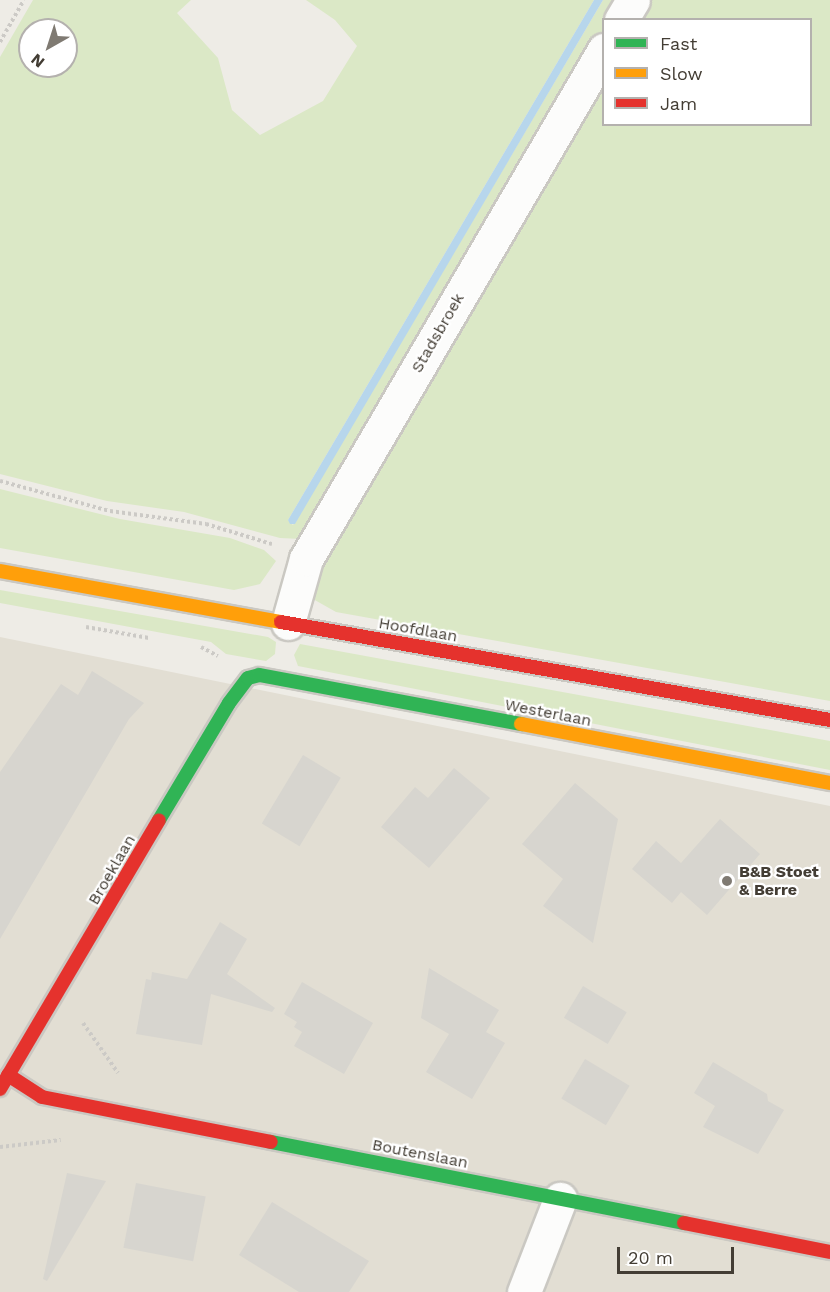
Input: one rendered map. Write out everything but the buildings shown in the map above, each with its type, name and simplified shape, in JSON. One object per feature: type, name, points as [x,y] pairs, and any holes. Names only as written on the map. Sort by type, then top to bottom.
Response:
[{"type":"street","points":[[622,18],[633,0]]},
{"type":"street","name":"Stadsbroek","points":[[288,623],[306,559],[602,52]]},
{"type":"street","name":"Hoofdlaan","points":[[0,571],[830,720]]},
{"type":"street","name":"Westerlaan","points":[[259,675],[830,783]]},
{"type":"street","name":"Broeklaan","points":[[0,1089],[61,991],[239,686],[259,675]]},
{"type":"street","name":"Boutenslaan","points":[[8,1076],[42,1097],[830,1252]]},
{"type":"street","points":[[524,1292],[560,1199]]},
{"type":"path","points":[[0,42],[24,0]]},
{"type":"path","points":[[0,481],[110,511],[206,524],[248,536],[306,559]]},
{"type":"path","points":[[81,626],[159,640]]},
{"type":"path","points":[[190,645],[259,675]]},
{"type":"path","points":[[61,991],[150,1118]]},
{"type":"shaded area","points":[[0,637],[830,806],[830,1292],[0,1292]]},
{"type":"green space","points":[[33,0],[191,0],[177,13],[218,58],[232,110],[260,135],[323,101],[357,46],[335,20],[306,0],[594,0],[288,520],[293,525],[603,0],[622,0],[611,18],[602,18],[602,33],[323,510],[301,539],[280,538],[184,512],[107,501],[0,474],[0,57],[18,26],[18,78],[78,78],[78,18],[23,18]]},
{"type":"green space","points":[[646,0],[830,0],[830,701],[336,612],[313,599],[310,590],[313,567],[602,75],[602,126],[812,126],[812,18],[636,18]]},
{"type":"green space","points":[[0,489],[120,519],[230,538],[264,550],[276,561],[260,584],[234,590],[0,548]]},
{"type":"green space","points":[[0,590],[268,637],[276,642],[275,654],[266,661],[226,654],[211,642],[0,603]]},
{"type":"green space","points":[[300,644],[830,741],[830,770],[298,666],[294,655]]},
{"type":"water","points":[[594,0],[603,0],[295,524],[290,524],[288,520]]},
{"type":"traffic: fast","points":[[159,820],[229,703],[248,678],[259,675],[521,724]]},
{"type":"traffic: fast","points":[[271,1142],[684,1223]]},
{"type":"traffic: slow","points":[[0,571],[281,622]]},
{"type":"traffic: slow","points":[[521,724],[830,783]]},
{"type":"traffic: jam","points":[[281,622],[830,720]]},
{"type":"traffic: jam","points":[[0,1089],[159,820]]},
{"type":"traffic: jam","points":[[8,1075],[42,1097],[271,1142]]},
{"type":"traffic: jam","points":[[684,1223],[830,1252]]},
{"type":"place","name":"B&B Stoet & Berre","points":[[727,881]]}]
